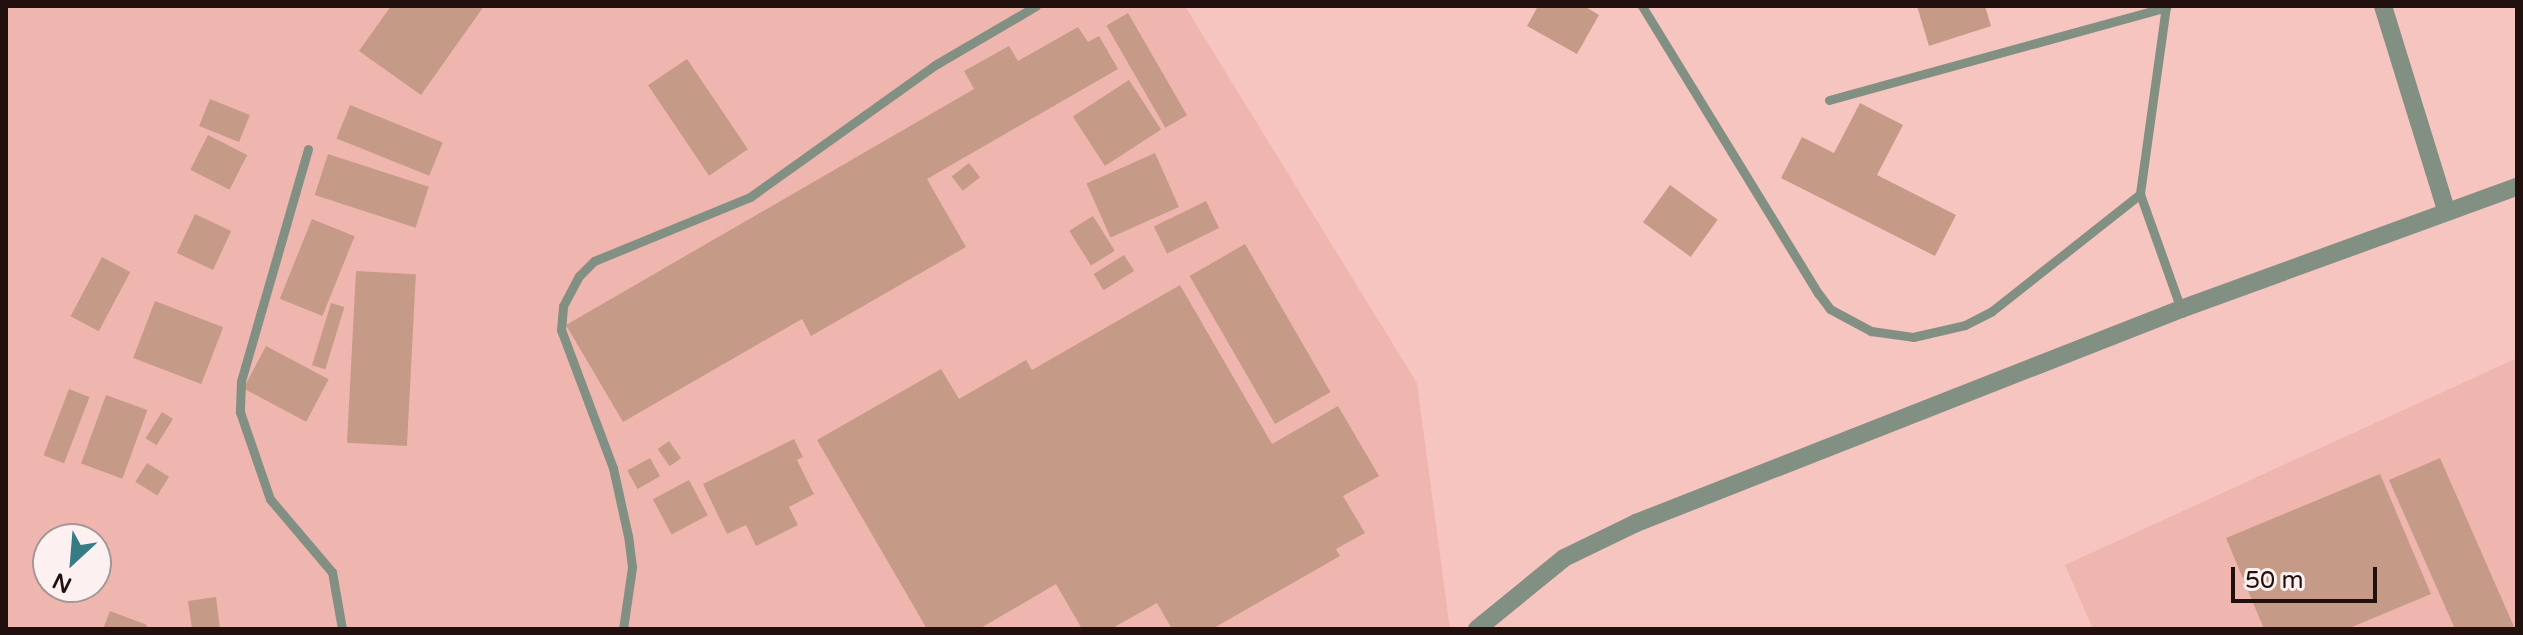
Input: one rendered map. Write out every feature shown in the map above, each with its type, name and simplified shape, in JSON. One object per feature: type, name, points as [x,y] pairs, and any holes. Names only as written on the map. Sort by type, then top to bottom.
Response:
[{"type":"street","points":[[2383,6],[2446,209]]},
{"type":"street","points":[[1477,629],[1564,558],[1600,539],[2181,309],[2446,209],[2517,187]]},
{"type":"lane","points":[[623,629],[632,567],[628,536],[613,468],[561,330],[563,306],[579,276],[594,261],[750,197],[922,73],[1036,6]]},
{"type":"lane","points":[[1642,6],[1818,293],[1830,309],[1871,331],[1913,337],[1965,325],[1992,311],[2140,194]]},
{"type":"lane","points":[[1829,100],[2166,6],[2140,194],[2181,309]]},
{"type":"lane","points":[[308,149],[241,381],[240,412],[270,499],[332,572],[342,629]]},
{"type":"shaded area","points":[[6,6],[1185,6],[1417,383],[1450,629],[6,629]]},
{"type":"shaded area","points":[[2517,358],[2517,629],[2093,629],[2065,565]]},
{"type":"building","points":[[391,6],[484,6],[421,95],[359,51]]},
{"type":"building","points":[[1538,6],[1584,6],[1599,15],[1577,54],[1527,26]]},
{"type":"building","points":[[1917,6],[1985,6],[1991,26],[1929,46]]},
{"type":"building","points":[[1128,13],[1187,115],[1165,128],[1106,26]]},
{"type":"building","points":[[1078,27],[1088,42],[1099,36],[1118,69],[927,179],[966,247],[811,336],[802,319],[623,422],[566,325],[974,89],[964,71],[1009,46],[1018,61]]},
{"type":"building","points":[[687,59],[748,149],[709,176],[648,85]]},
{"type":"building","points":[[1129,80],[1161,129],[1105,166],[1073,116]]},
{"type":"building","points":[[210,99],[250,115],[239,142],[199,126]]},
{"type":"building","points":[[1860,103],[1903,125],[1877,175],[1956,215],[1935,256],[1781,178],[1802,137],[1834,153]]},
{"type":"building","points":[[350,105],[443,142],[429,176],[337,138]]},
{"type":"building","points":[[208,135],[247,155],[229,190],[190,170]]},
{"type":"building","points":[[1155,153],[1179,207],[1110,237],[1086,184]]},
{"type":"building","points":[[328,154],[429,187],[416,228],[315,195]]},
{"type":"building","points":[[969,163],[980,177],[963,191],[952,177]]},
{"type":"building","points":[[1670,185],[1718,220],[1691,257],[1643,222]]},
{"type":"building","points":[[1206,201],[1219,228],[1167,253],[1154,226]]},
{"type":"building","points":[[195,214],[231,231],[213,270],[177,253]]},
{"type":"building","points":[[1093,216],[1115,251],[1091,266],[1069,231]]},
{"type":"building","points":[[312,219],[355,236],[322,316],[280,299]]},
{"type":"building","points":[[1245,244],[1330,392],[1275,424],[1190,276]]},
{"type":"building","points":[[1124,255],[1134,271],[1104,290],[1093,274]]},
{"type":"building","points":[[102,257],[130,272],[99,331],[71,316]]},
{"type":"building","points":[[356,271],[416,274],[407,446],[347,443]]},
{"type":"building","points":[[1180,285],[1272,444],[1338,406],[1379,476],[1343,496],[1365,533],[1336,549],[1340,556],[1212,629],[1172,629],[1157,603],[1111,629],[1082,629],[1056,584],[979,629],[927,629],[817,440],[941,369],[959,399],[1026,360],[1032,370]]},
{"type":"building","points":[[155,301],[223,327],[201,384],[133,358]]},
{"type":"building","points":[[331,303],[344,307],[325,369],[312,365]]},
{"type":"building","points":[[266,346],[329,379],[306,422],[243,388]]},
{"type":"building","points":[[69,389],[90,397],[64,463],[44,455]]},
{"type":"building","points":[[106,395],[147,410],[122,479],[81,464]]},
{"type":"building","points":[[162,412],[173,419],[157,445],[146,438]]},
{"type":"building","points":[[794,439],[803,457],[797,460],[814,494],[789,507],[798,525],[756,546],[746,525],[727,534],[703,484]]},
{"type":"building","points":[[669,441],[681,458],[670,466],[658,449]]},
{"type":"building","points":[[650,458],[660,476],[637,489],[627,471]]},
{"type":"building","points":[[2440,458],[2515,629],[2455,629],[2389,480]]},
{"type":"building","points":[[147,463],[169,477],[157,495],[135,482]]},
{"type":"building","points":[[2380,474],[2431,594],[2347,629],[2264,629],[2226,538]]},
{"type":"building","points":[[689,480],[708,515],[672,535],[653,499]]},
{"type":"building","points":[[216,597],[220,629],[192,629],[188,601]]},
{"type":"building","points":[[110,611],[147,625],[146,629],[103,629]]}]
